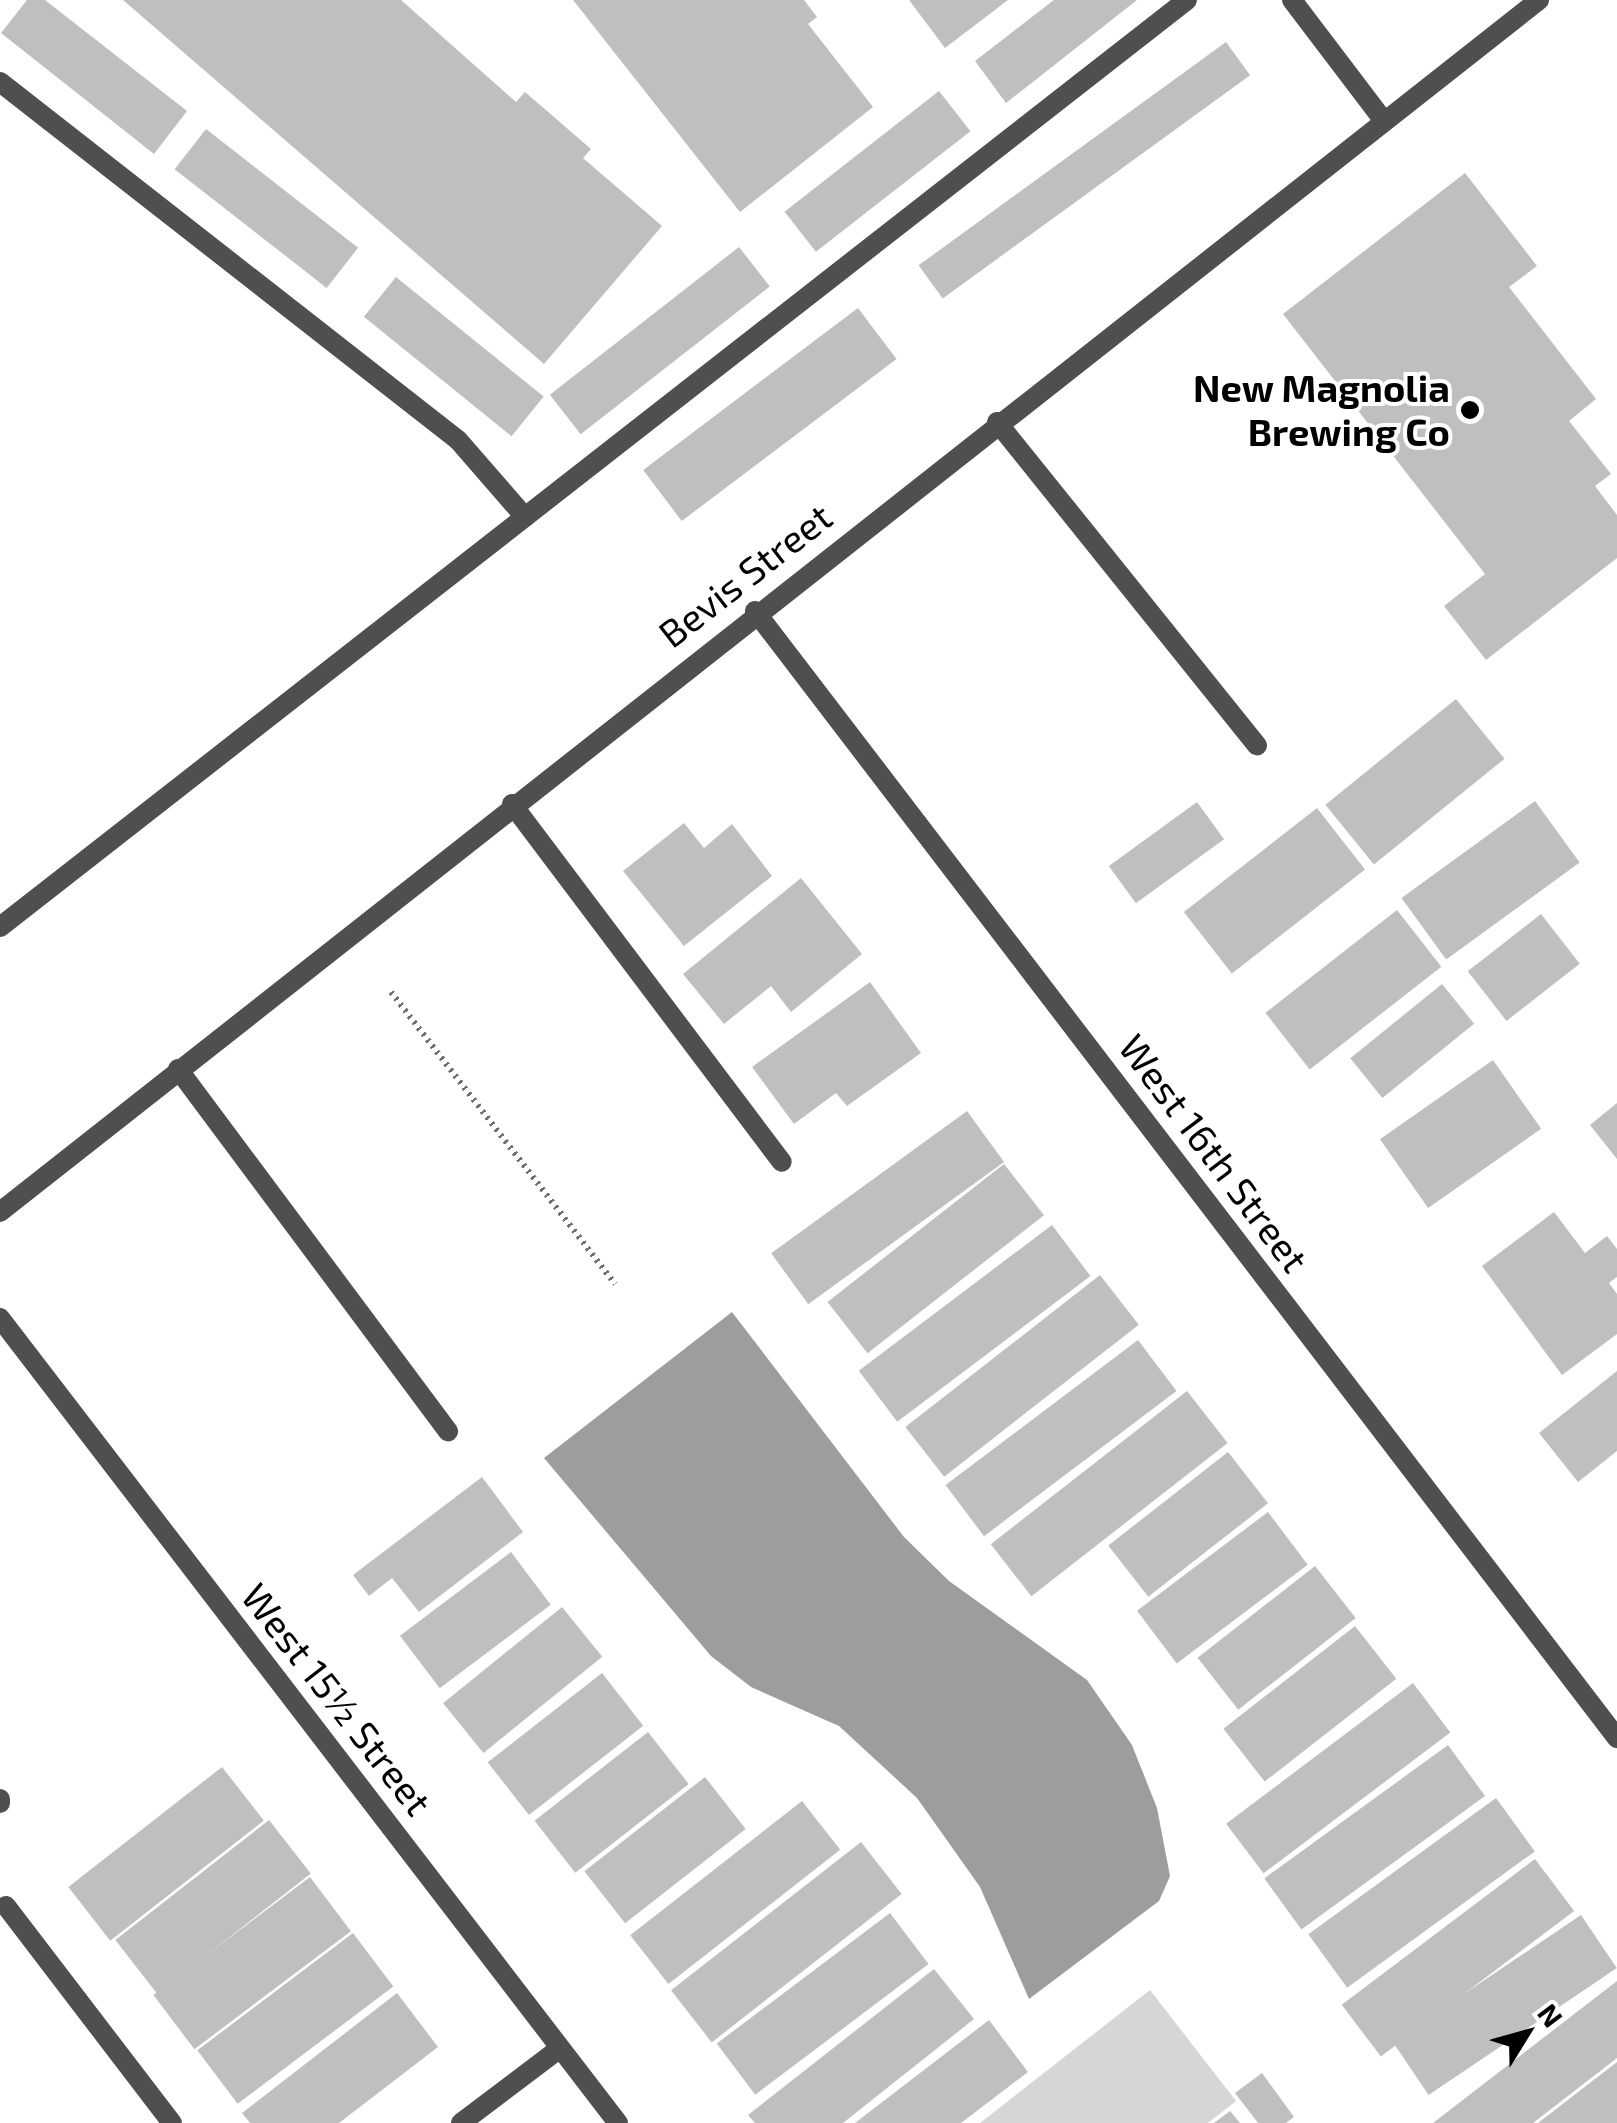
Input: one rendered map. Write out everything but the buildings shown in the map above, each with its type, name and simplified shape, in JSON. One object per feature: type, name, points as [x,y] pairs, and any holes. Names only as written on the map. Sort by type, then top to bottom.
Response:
[{"type":"street","points":[[0,927],[1187,0]]},
{"type":"street","points":[[1292,0],[1384,121]]},
{"type":"street","name":"Bevis Street","points":[[0,1212],[755,611],[1539,0]]},
{"type":"street","points":[[0,82],[458,440],[525,517]]},
{"type":"street","points":[[996,422],[1257,745]]},
{"type":"street","name":"West 16th Street","points":[[755,611],[1617,1738]]},
{"type":"street","points":[[512,804],[782,1162]]},
{"type":"street","points":[[178,1069],[448,1432]]},
{"type":"street","name":"West 15½ Street","points":[[0,1318],[618,2123]]},
{"type":"street","points":[[6,1906],[172,2123]]},
{"type":"street","points":[[461,2123],[560,2048]]},
{"type":"path","points":[[391,992],[615,1284]]},
{"type":"shaded area","points":[[732,1312],[904,1537],[949,1581],[1087,1680],[1132,1745],[1157,1808],[1170,1876],[1159,1901],[1029,1999],[980,1887],[917,1798],[839,1726],[751,1687],[711,1656],[544,1458]]},
{"type":"shaded area","points":[[1150,1990],[1236,2101],[1208,2123],[980,2123]]},
{"type":"place","name":"New Magnolia Brewing Co","points":[[1470,410]]}]
